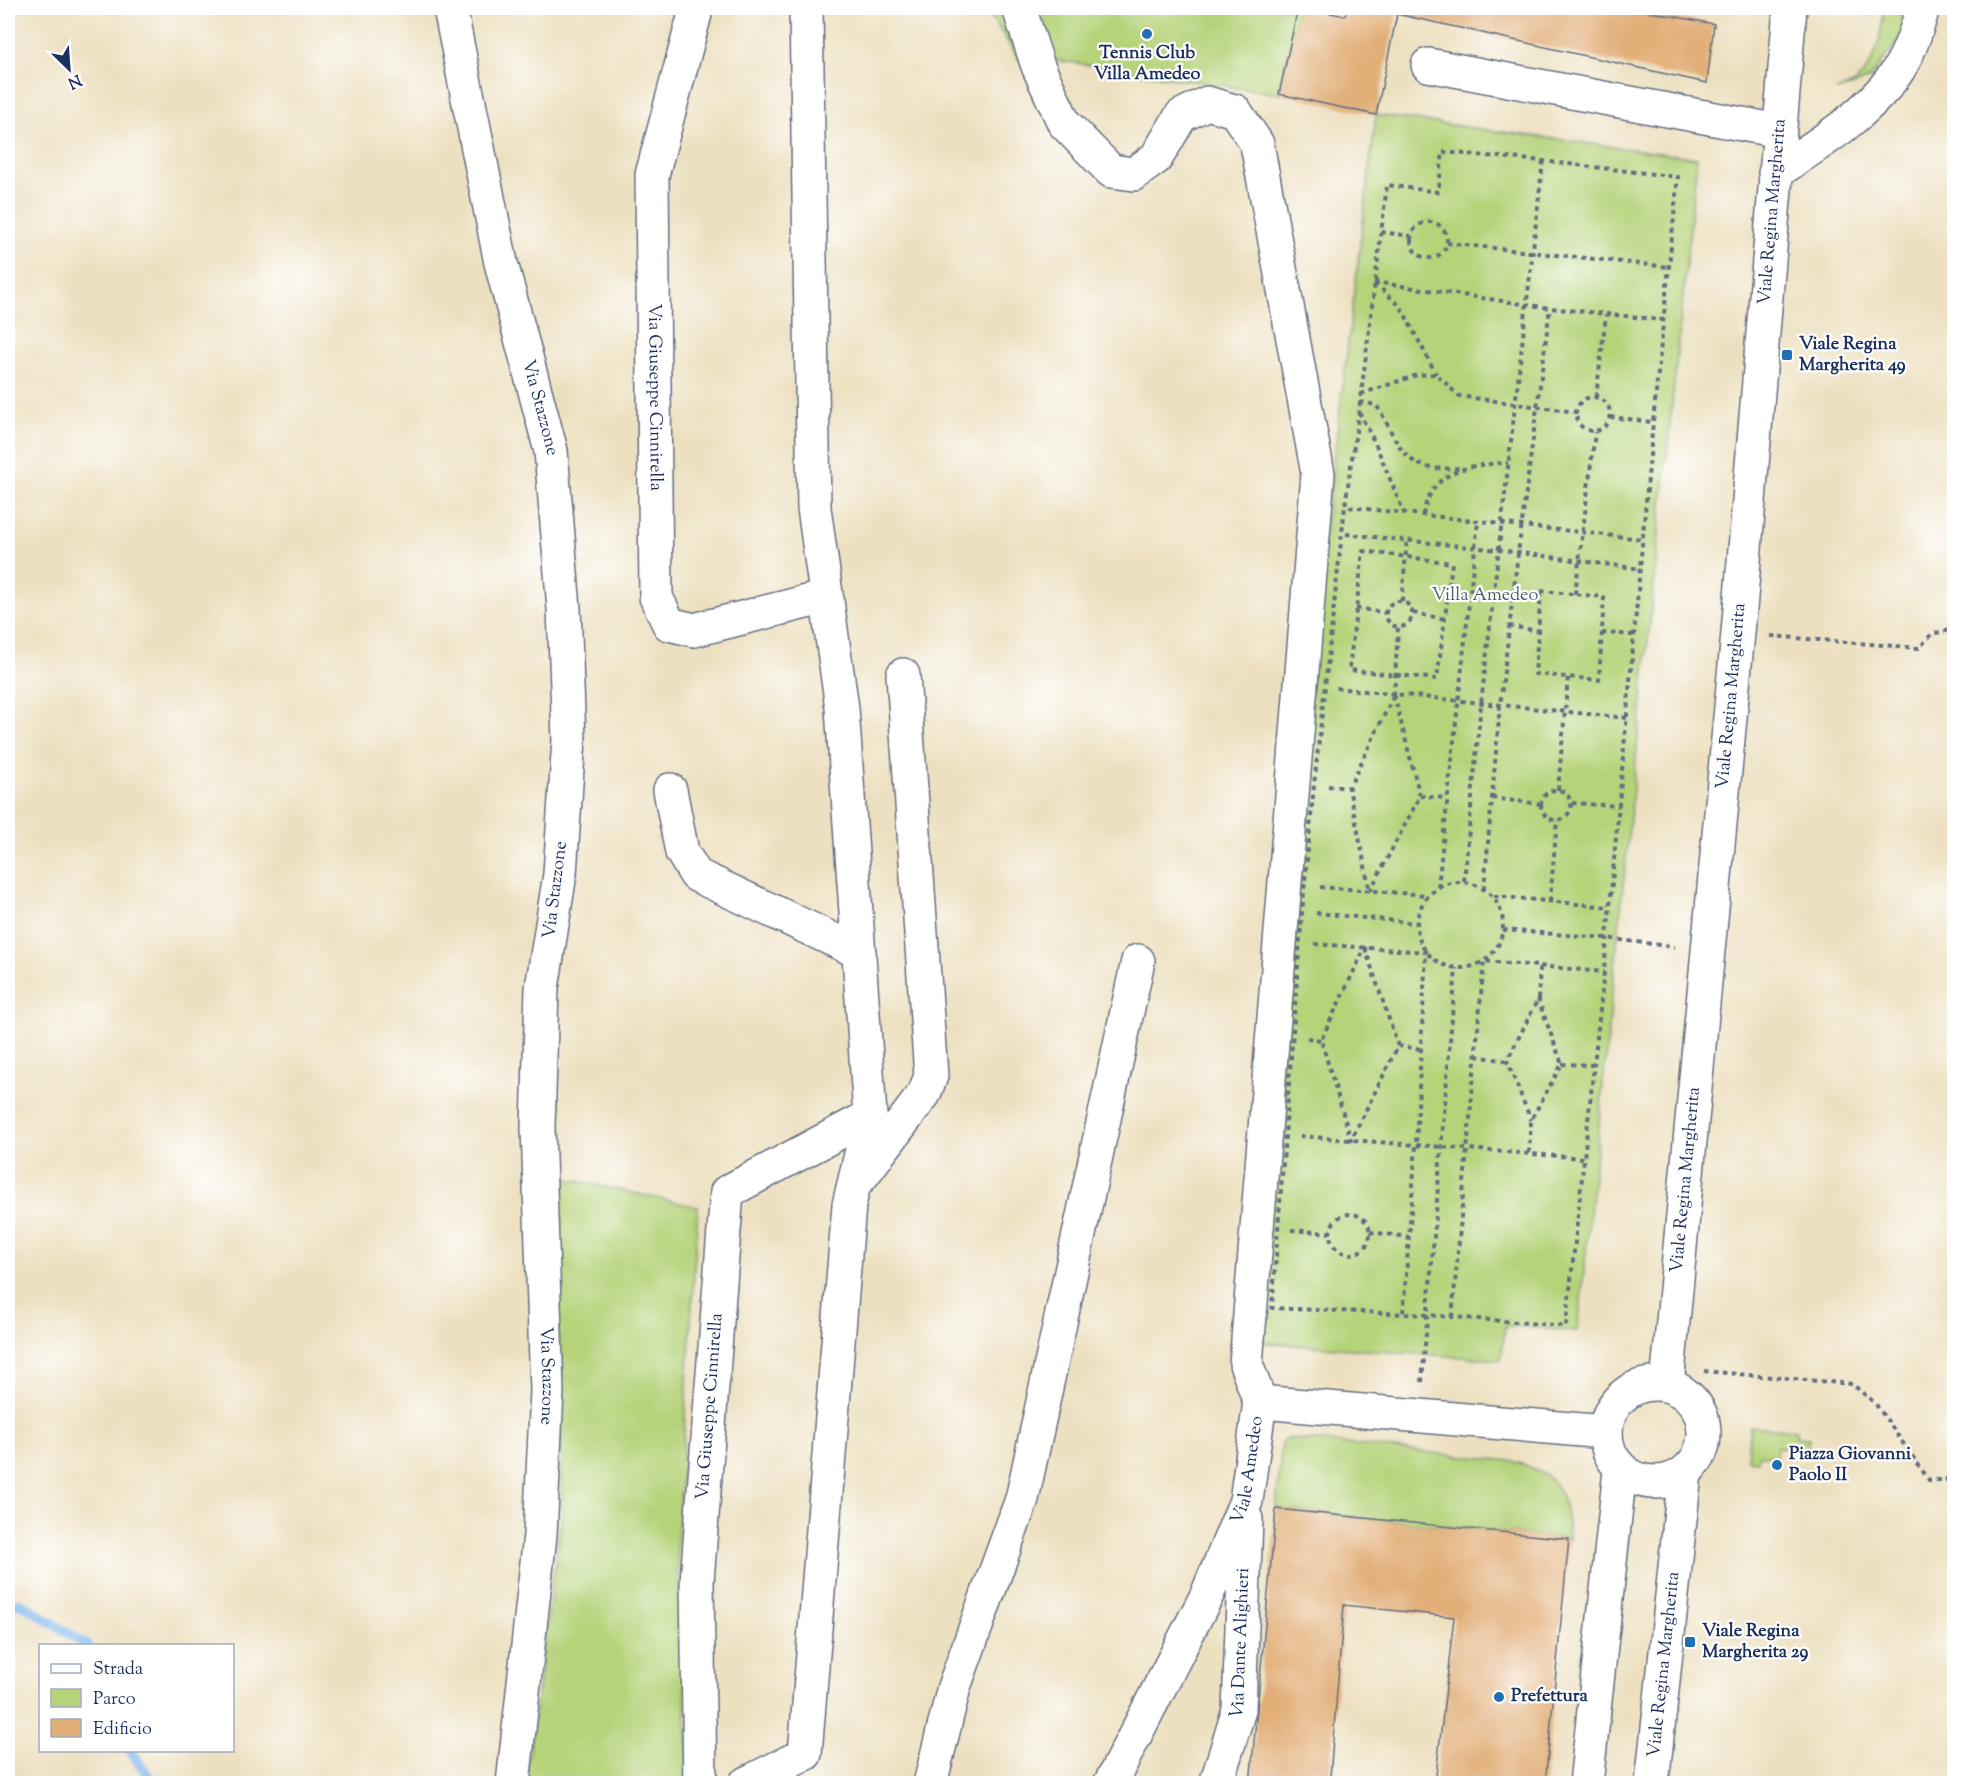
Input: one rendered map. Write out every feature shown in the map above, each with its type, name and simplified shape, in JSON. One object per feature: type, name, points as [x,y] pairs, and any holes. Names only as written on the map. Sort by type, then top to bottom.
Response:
[{"type":"street","name":"Via Stazzone","points":[[450,8],[501,263],[551,451],[564,609],[569,739],[560,874],[542,988],[538,1128],[547,1390],[540,1535],[513,1784]]},
{"type":"street","points":[[745,1784],[805,1754],[849,1205],[870,1116],[842,708],[814,508],[806,8]]},
{"type":"street","points":[[1019,8],[1038,66],[1064,123],[1111,171],[1134,174],[1156,158],[1181,116],[1207,103],[1235,111],[1257,144],[1318,474],[1246,1364],[1260,1402]]},
{"type":"street","name":"Viale Regina Margherita","points":[[1668,1376],[1738,633],[1790,8]]},
{"type":"street","points":[[1775,173],[1830,137],[1869,104],[1894,75],[1914,38],[1923,8]]},
{"type":"street","name":"Via Giuseppe Cinnirella","points":[[696,10],[652,175],[656,597],[669,624],[694,630],[826,597]]},
{"type":"street","points":[[1428,65],[1779,131]]},
{"type":"street","points":[[854,1186],[924,1094],[931,1076],[903,675]]},
{"type":"street","points":[[670,790],[682,852],[696,875],[859,952]]},
{"type":"street","points":[[930,1784],[954,1687],[1022,1499],[1138,961]]},
{"type":"street","name":"Via Giuseppe Cinnirella","points":[[700,1784],[697,1581],[727,1192],[870,1116]]},
{"type":"street","points":[[1668,1376],[1697,1407],[1708,1438],[1700,1454],[1684,1473],[1669,1481],[1652,1483],[1635,1479],[1620,1470],[1610,1456],[1605,1431],[1608,1414],[1617,1400],[1633,1388],[1668,1376]]},
{"type":"street","name":"Viale Amedeo","points":[[1110,1784],[1207,1594],[1246,1501],[1260,1402],[1605,1431]]},
{"type":"street","points":[[1586,1784],[1620,1470]]},
{"type":"street","name":"Viale Regina Margherita","points":[[1652,1784],[1684,1473]]},
{"type":"street","name":"Via Dante Alighieri","points":[[1216,1784],[1239,1710],[1246,1501]]},
{"type":"path","points":[[1443,152],[1678,177],[1662,321],[1604,972],[1566,1326],[1428,1315],[1272,1308],[1302,912],[1324,687],[1381,232],[1387,184],[1438,192],[1443,152]]},
{"type":"path","points":[[1464,881],[1543,161]]},
{"type":"path","points":[[1423,223],[1436,223],[1445,231],[1447,243],[1445,249],[1437,257],[1425,258],[1412,248],[1412,236],[1417,226],[1423,223]]},
{"type":"path","points":[[1381,232],[1412,236]]},
{"type":"path","points":[[1447,243],[1668,267]]},
{"type":"path","points":[[1374,282],[1527,305],[1662,321]]},
{"type":"path","points":[[1374,282],[1401,307],[1437,374],[1459,396],[1576,412]]},
{"type":"path","points":[[1484,889],[1509,626],[1550,308]]},
{"type":"path","points":[[1596,397],[1606,315]]},
{"type":"path","points":[[1361,394],[1417,375],[1437,374]]},
{"type":"path","points":[[1596,397],[1605,402],[1610,417],[1605,427],[1595,432],[1583,429],[1576,419],[1576,412],[1581,402],[1596,397]]},
{"type":"path","points":[[1360,402],[1376,405],[1400,448],[1424,466],[1462,468],[1509,463]]},
{"type":"path","points":[[1359,411],[1376,445],[1404,513]]},
{"type":"path","points":[[1610,417],[1653,422]]},
{"type":"path","points":[[1575,594],[1595,432]]},
{"type":"path","points":[[1423,515],[1425,502],[1432,490],[1450,474],[1462,468]]},
{"type":"path","points":[[1345,506],[1643,539]]},
{"type":"path","points":[[1438,887],[1478,521]]},
{"type":"path","points":[[1342,534],[1475,547],[1641,569]]},
{"type":"path","points":[[1401,601],[1407,540]]},
{"type":"path","points":[[1363,551],[1405,556],[1452,563],[1437,679],[1349,670],[1363,551]]},
{"type":"path","points":[[1541,591],[1604,597],[1599,680],[1535,674],[1538,631],[1541,591]]},
{"type":"path","points":[[1401,601],[1409,605],[1413,614],[1410,623],[1398,628],[1390,624],[1386,613],[1387,608],[1393,602],[1401,601]]},
{"type":"path","points":[[1356,608],[1386,613]]},
{"type":"path","points":[[1413,614],[1445,619]]},
{"type":"path","points":[[1509,626],[1538,631]]},
{"type":"path","points":[[1370,891],[1420,796],[1394,695],[1398,628]]},
{"type":"path","points":[[1738,633],[1919,648],[1932,634],[1954,629]]},
{"type":"path","points":[[1602,633],[1635,635]]},
{"type":"path","points":[[1558,789],[1568,677]]},
{"type":"path","points":[[1324,687],[1628,718]]},
{"type":"path","points":[[1370,891],[1349,788],[1394,695]]},
{"type":"path","points":[[1326,786],[1349,788]]},
{"type":"path","points":[[1558,789],[1567,794],[1571,803],[1569,813],[1557,820],[1552,820],[1544,813],[1541,804],[1544,795],[1558,789]]},
{"type":"path","points":[[1420,796],[1447,798]]},
{"type":"path","points":[[1492,798],[1541,804]]},
{"type":"path","points":[[1571,803],[1619,806]]},
{"type":"path","points":[[1550,901],[1557,820]]},
{"type":"path","points":[[1464,881],[1474,883],[1493,896],[1501,909],[1504,923],[1502,937],[1495,950],[1484,961],[1471,967],[1456,968],[1445,966],[1426,952],[1417,933],[1416,923],[1420,908],[1427,896],[1438,887],[1450,882],[1464,881]]},
{"type":"path","points":[[1305,886],[1427,896]]},
{"type":"path","points":[[1493,896],[1609,907]]},
{"type":"path","points":[[1302,912],[1416,923]]},
{"type":"path","points":[[1503,930],[1606,938],[1709,951]]},
{"type":"path","points":[[1300,943],[1426,952]]},
{"type":"path","points":[[1350,1140],[1398,1047],[1365,948]]},
{"type":"path","points":[[1350,1140],[1321,1041],[1365,948]]},
{"type":"path","points":[[1403,1314],[1416,1146],[1426,952]]},
{"type":"path","points":[[1484,961],[1604,972]]},
{"type":"path","points":[[1452,1317],[1484,961]]},
{"type":"path","points":[[1539,966],[1538,999],[1562,1064]]},
{"type":"path","points":[[1420,1416],[1456,968]]},
{"type":"path","points":[[1529,1153],[1530,1120],[1507,1061],[1538,999]]},
{"type":"path","points":[[1398,1047],[1422,1049]]},
{"type":"path","points":[[1476,1056],[1507,1061]]},
{"type":"path","points":[[1562,1064],[1593,1065]]},
{"type":"path","points":[[1530,1120],[1562,1064]]},
{"type":"path","points":[[1285,1135],[1583,1158]]},
{"type":"path","points":[[1346,1214],[1359,1216],[1364,1220],[1370,1232],[1369,1239],[1362,1250],[1349,1254],[1338,1250],[1330,1240],[1329,1233],[1334,1221],[1346,1214]]},
{"type":"path","points":[[1279,1228],[1329,1233]]},
{"type":"path","points":[[1370,1232],[1409,1237]]},
{"type":"path","points":[[1668,1376],[1852,1384],[1875,1403],[1929,1480],[1946,1480],[1954,1463]]},
{"type":"green space","name":"Tennis Club Villa Amedeo","points":[[986,8],[1298,8],[1279,94],[1055,60],[1026,70]]},
{"type":"green space","points":[[1884,8],[1914,8],[1901,37],[1869,79],[1836,91],[1855,83],[1869,66],[1880,37]]},
{"type":"green space","name":"Villa Amedeo","points":[[1376,115],[1697,158],[1578,1331],[1505,1326],[1501,1360],[1256,1342],[1319,579]]},
{"type":"green space","points":[[555,1176],[698,1207],[677,1546],[688,1750],[684,1783],[525,1784],[562,1513]]},
{"type":"green space","points":[[1750,1426],[1797,1430],[1796,1437],[1809,1438],[1808,1450],[1777,1447],[1776,1457],[1759,1455],[1758,1461],[1747,1460]]},
{"type":"green space","points":[[1287,1438],[1512,1461],[1528,1466],[1550,1479],[1557,1487],[1565,1509],[1569,1539],[1276,1509],[1282,1442]]},
{"type":"building","points":[[1298,8],[1345,16],[1348,8],[1637,8],[1714,24],[1707,83],[1397,14],[1376,115],[1279,94]]},
{"type":"building","name":"Prefettura","points":[[1276,1509],[1569,1539],[1545,1784],[1435,1784],[1454,1617],[1344,1605],[1330,1777],[1376,1782],[1376,1784],[1250,1784]]},
{"type":"waterway","points":[[8,1604],[21,1603],[85,1644]]},
{"type":"waterway","points":[[131,1752],[154,1784]]},
{"type":"place","name":"Tennis Club Villa Amedeo","points":[[1147,34]]},
{"type":"place","name":"Viale Regina Margherita 49","points":[[1787,355]]},
{"type":"place","name":"Piazza Giovanni Paolo II","points":[[1777,1465]]},
{"type":"place","name":"Viale Regina Margherita 29","points":[[1690,1642]]},
{"type":"place","name":"Prefettura","points":[[1499,1697]]}]
